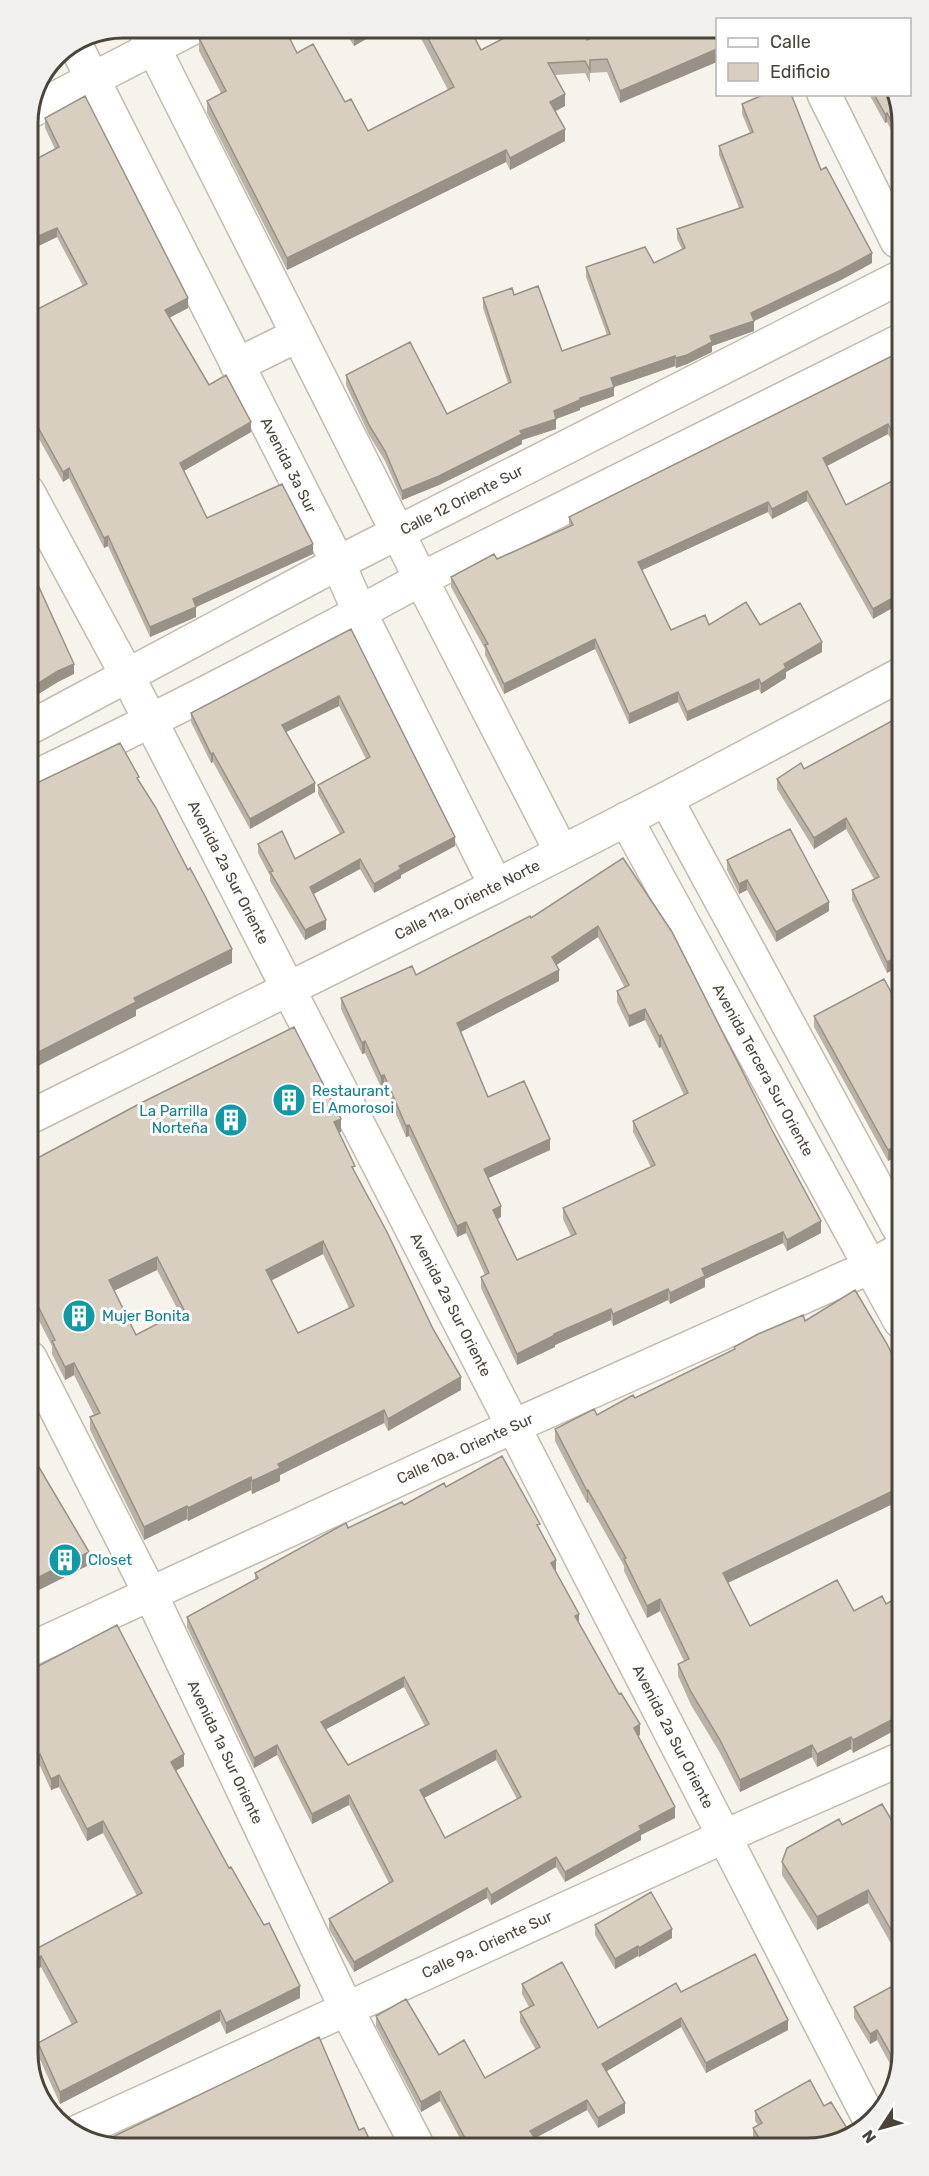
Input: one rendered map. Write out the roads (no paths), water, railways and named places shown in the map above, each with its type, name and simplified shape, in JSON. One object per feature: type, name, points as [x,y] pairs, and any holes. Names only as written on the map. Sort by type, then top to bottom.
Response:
[{"type":"street","points":[[39,107],[92,78],[148,38],[561,851]]},
{"type":"street","name":"Avenida 3a Sur","points":[[78,50],[338,563],[360,613],[496,886]]},
{"type":"street","points":[[825,96],[892,231]]},
{"type":"street","name":"Calle 12 Oriente Sur","points":[[38,723],[338,563],[892,282]]},
{"type":"street","points":[[237,364],[298,335]]},
{"type":"street","points":[[38,776],[151,722],[421,579],[892,345]]},
{"type":"street","name":"Avenida 2a Sur Oriente","points":[[38,510],[128,677],[859,2098]]},
{"type":"street","name":"Calle 11a. Oriente Norte","points":[[38,1113],[496,886],[666,799],[892,678]]},
{"type":"street","points":[[666,799],[892,1215]]},
{"type":"street","name":"Avenida Tercera Sur Oriente","points":[[626,819],[892,1307]]},
{"type":"street","name":"Calle 10a. Oriente Sur","points":[[38,1645],[151,1595],[512,1427],[870,1267],[892,1255]]},
{"type":"street","name":"Avenida 1a Sur Oriente","points":[[38,1374],[151,1595],[347,2010],[413,2138]]},
{"type":"street","name":"Calle 9a. Oriente Sur","points":[[84,2129],[723,1837],[892,1763]]},
{"type":"place","name":"Restaurant El Amorosoi","points":[[289,1100]]},
{"type":"place","name":"La Parrilla Norteña","points":[[231,1120]]},
{"type":"place","name":"Mujer Bonita","points":[[79,1316]]},
{"type":"place","name":"Closet","points":[[65,1560]]}]
